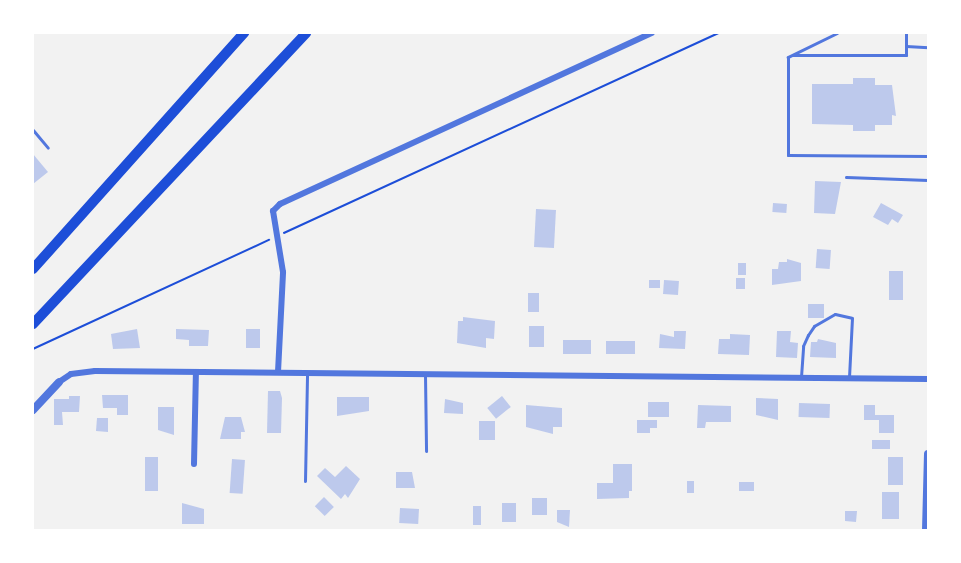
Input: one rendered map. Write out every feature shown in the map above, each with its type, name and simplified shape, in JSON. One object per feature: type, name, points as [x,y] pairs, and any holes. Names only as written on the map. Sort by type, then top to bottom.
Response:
[{"type":"highway","points":[[33,270],[244,33]]},
{"type":"highway","points":[[33,324],[306,33]]},
{"type":"street","points":[[633,33],[636,40]]},
{"type":"street","points":[[278,372],[283,272],[273,211],[335,177],[652,33]]},
{"type":"street","points":[[33,410],[59,382],[71,374],[95,370],[849,380],[928,379]]},
{"type":"street","points":[[194,464],[196,372]]},
{"type":"street","points":[[926,530],[928,454]]},
{"type":"lane","points":[[837,33],[788,57],[788,154],[928,156]]},
{"type":"lane","points":[[792,54],[906,55],[906,33]]},
{"type":"lane","points":[[906,46],[928,47]]},
{"type":"lane","points":[[33,130],[48,148]]},
{"type":"lane","points":[[846,177],[928,180]]},
{"type":"lane","points":[[801,379],[803,346],[808,335],[814,326],[836,314],[852,318],[849,380]]},
{"type":"lane","points":[[305,481],[307,372]]},
{"type":"lane","points":[[425,375],[426,451]]},
{"type":"path","points":[[283,234],[718,33]]},
{"type":"path","points":[[33,349],[275,237]]},
{"type":"building","points":[[853,78],[875,78],[875,85],[892,85],[896,116],[892,115],[892,125],[875,125],[875,131],[853,131],[853,125],[812,124],[812,84],[853,84]]},
{"type":"building","points":[[33,154],[48,172],[33,184]]},
{"type":"building","points":[[815,181],[841,182],[835,214],[814,213]]},
{"type":"building","points":[[773,203],[787,204],[786,213],[772,212]]},
{"type":"building","points":[[881,203],[903,215],[898,223],[892,219],[888,225],[873,217]]},
{"type":"building","points":[[536,209],[556,210],[554,248],[534,247]]},
{"type":"building","points":[[817,249],[831,250],[830,269],[816,268]]},
{"type":"building","points":[[787,259],[801,263],[801,281],[772,285],[772,269],[778,269],[779,262],[787,262]]},
{"type":"building","points":[[738,263],[746,263],[746,275],[738,275]]},
{"type":"building","points":[[889,271],[903,271],[903,300],[889,300]]},
{"type":"building","points":[[736,278],[745,278],[745,289],[736,289]]},
{"type":"building","points":[[649,280],[660,280],[660,288],[649,288]]},
{"type":"building","points":[[664,280],[679,281],[678,295],[663,294]]},
{"type":"building","points":[[528,293],[539,293],[539,312],[528,312]]},
{"type":"building","points":[[808,304],[824,304],[824,318],[808,318]]},
{"type":"building","points":[[463,317],[495,321],[494,339],[486,338],[486,348],[457,343],[458,321],[463,321]]},
{"type":"building","points":[[529,326],[544,326],[544,347],[529,347]]},
{"type":"building","points":[[137,329],[140,348],[113,349],[111,334]]},
{"type":"building","points":[[176,329],[209,330],[208,346],[189,346],[189,340],[176,339]]},
{"type":"building","points":[[246,329],[260,329],[260,348],[246,348]]},
{"type":"building","points":[[674,331],[686,331],[685,349],[659,348],[660,334],[674,337]]},
{"type":"building","points":[[777,331],[791,331],[790,342],[798,343],[797,358],[776,357]]},
{"type":"building","points":[[730,334],[750,335],[749,355],[718,354],[719,339],[730,339]]},
{"type":"building","points":[[818,339],[836,343],[836,358],[810,357],[811,342],[817,342]]},
{"type":"building","points":[[563,340],[591,340],[591,354],[563,354]]},
{"type":"building","points":[[606,341],[635,341],[635,354],[606,354]]},
{"type":"building","points":[[268,391],[280,391],[282,398],[281,433],[267,433]]},
{"type":"building","points":[[102,395],[128,395],[128,415],[117,415],[117,408],[103,408]]},
{"type":"building","points":[[69,396],[80,396],[79,412],[62,412],[63,425],[54,425],[54,399],[69,399]]},
{"type":"building","points":[[502,396],[511,407],[496,419],[487,408]]},
{"type":"building","points":[[337,397],[369,397],[369,411],[337,416]]},
{"type":"building","points":[[756,398],[778,399],[778,420],[756,415]]},
{"type":"building","points":[[445,399],[463,403],[463,414],[444,413]]},
{"type":"building","points":[[648,402],[669,402],[669,417],[648,417]]},
{"type":"building","points":[[799,403],[830,404],[829,418],[799,417]]},
{"type":"building","points":[[526,405],[562,408],[562,427],[553,427],[553,434],[526,427]]},
{"type":"building","points":[[698,405],[731,406],[731,422],[706,422],[705,428],[697,428]]},
{"type":"building","points":[[864,405],[875,405],[875,415],[894,415],[894,433],[879,433],[879,420],[864,420]]},
{"type":"building","points":[[158,407],[174,407],[174,435],[158,430]]},
{"type":"building","points":[[225,417],[241,417],[245,432],[241,432],[241,439],[220,439]]},
{"type":"building","points":[[97,418],[108,418],[108,432],[96,431]]},
{"type":"building","points":[[637,420],[657,420],[657,428],[650,428],[650,433],[637,433]]},
{"type":"building","points":[[479,421],[495,421],[495,440],[479,440]]},
{"type":"building","points":[[872,440],[890,440],[890,449],[872,449]]},
{"type":"building","points":[[145,457],[158,457],[158,491],[145,491]]},
{"type":"building","points":[[888,457],[903,457],[903,485],[888,485]]},
{"type":"building","points":[[232,459],[245,460],[243,494],[230,493]]},
{"type":"building","points":[[613,464],[632,464],[632,491],[629,491],[629,498],[597,499],[597,483],[613,483]]},
{"type":"building","points":[[346,466],[360,479],[348,498],[345,494],[341,499],[317,476],[325,468],[335,477]]},
{"type":"building","points":[[396,472],[412,472],[415,488],[396,488]]},
{"type":"building","points":[[687,481],[694,481],[694,493],[687,493]]},
{"type":"building","points":[[739,482],[754,482],[754,491],[739,491]]},
{"type":"building","points":[[882,492],[899,492],[899,519],[882,519]]},
{"type":"building","points":[[324,497],[334,507],[325,516],[315,506]]},
{"type":"building","points":[[532,498],[547,498],[547,515],[532,515]]},
{"type":"building","points":[[182,503],[204,509],[204,524],[182,524]]},
{"type":"building","points":[[502,503],[516,503],[516,522],[502,522]]},
{"type":"building","points":[[473,506],[481,506],[481,525],[473,525]]},
{"type":"building","points":[[400,508],[419,509],[418,524],[399,523]]},
{"type":"building","points":[[557,510],[570,510],[569,527],[557,522]]},
{"type":"building","points":[[845,511],[857,511],[856,522],[845,521]]}]
